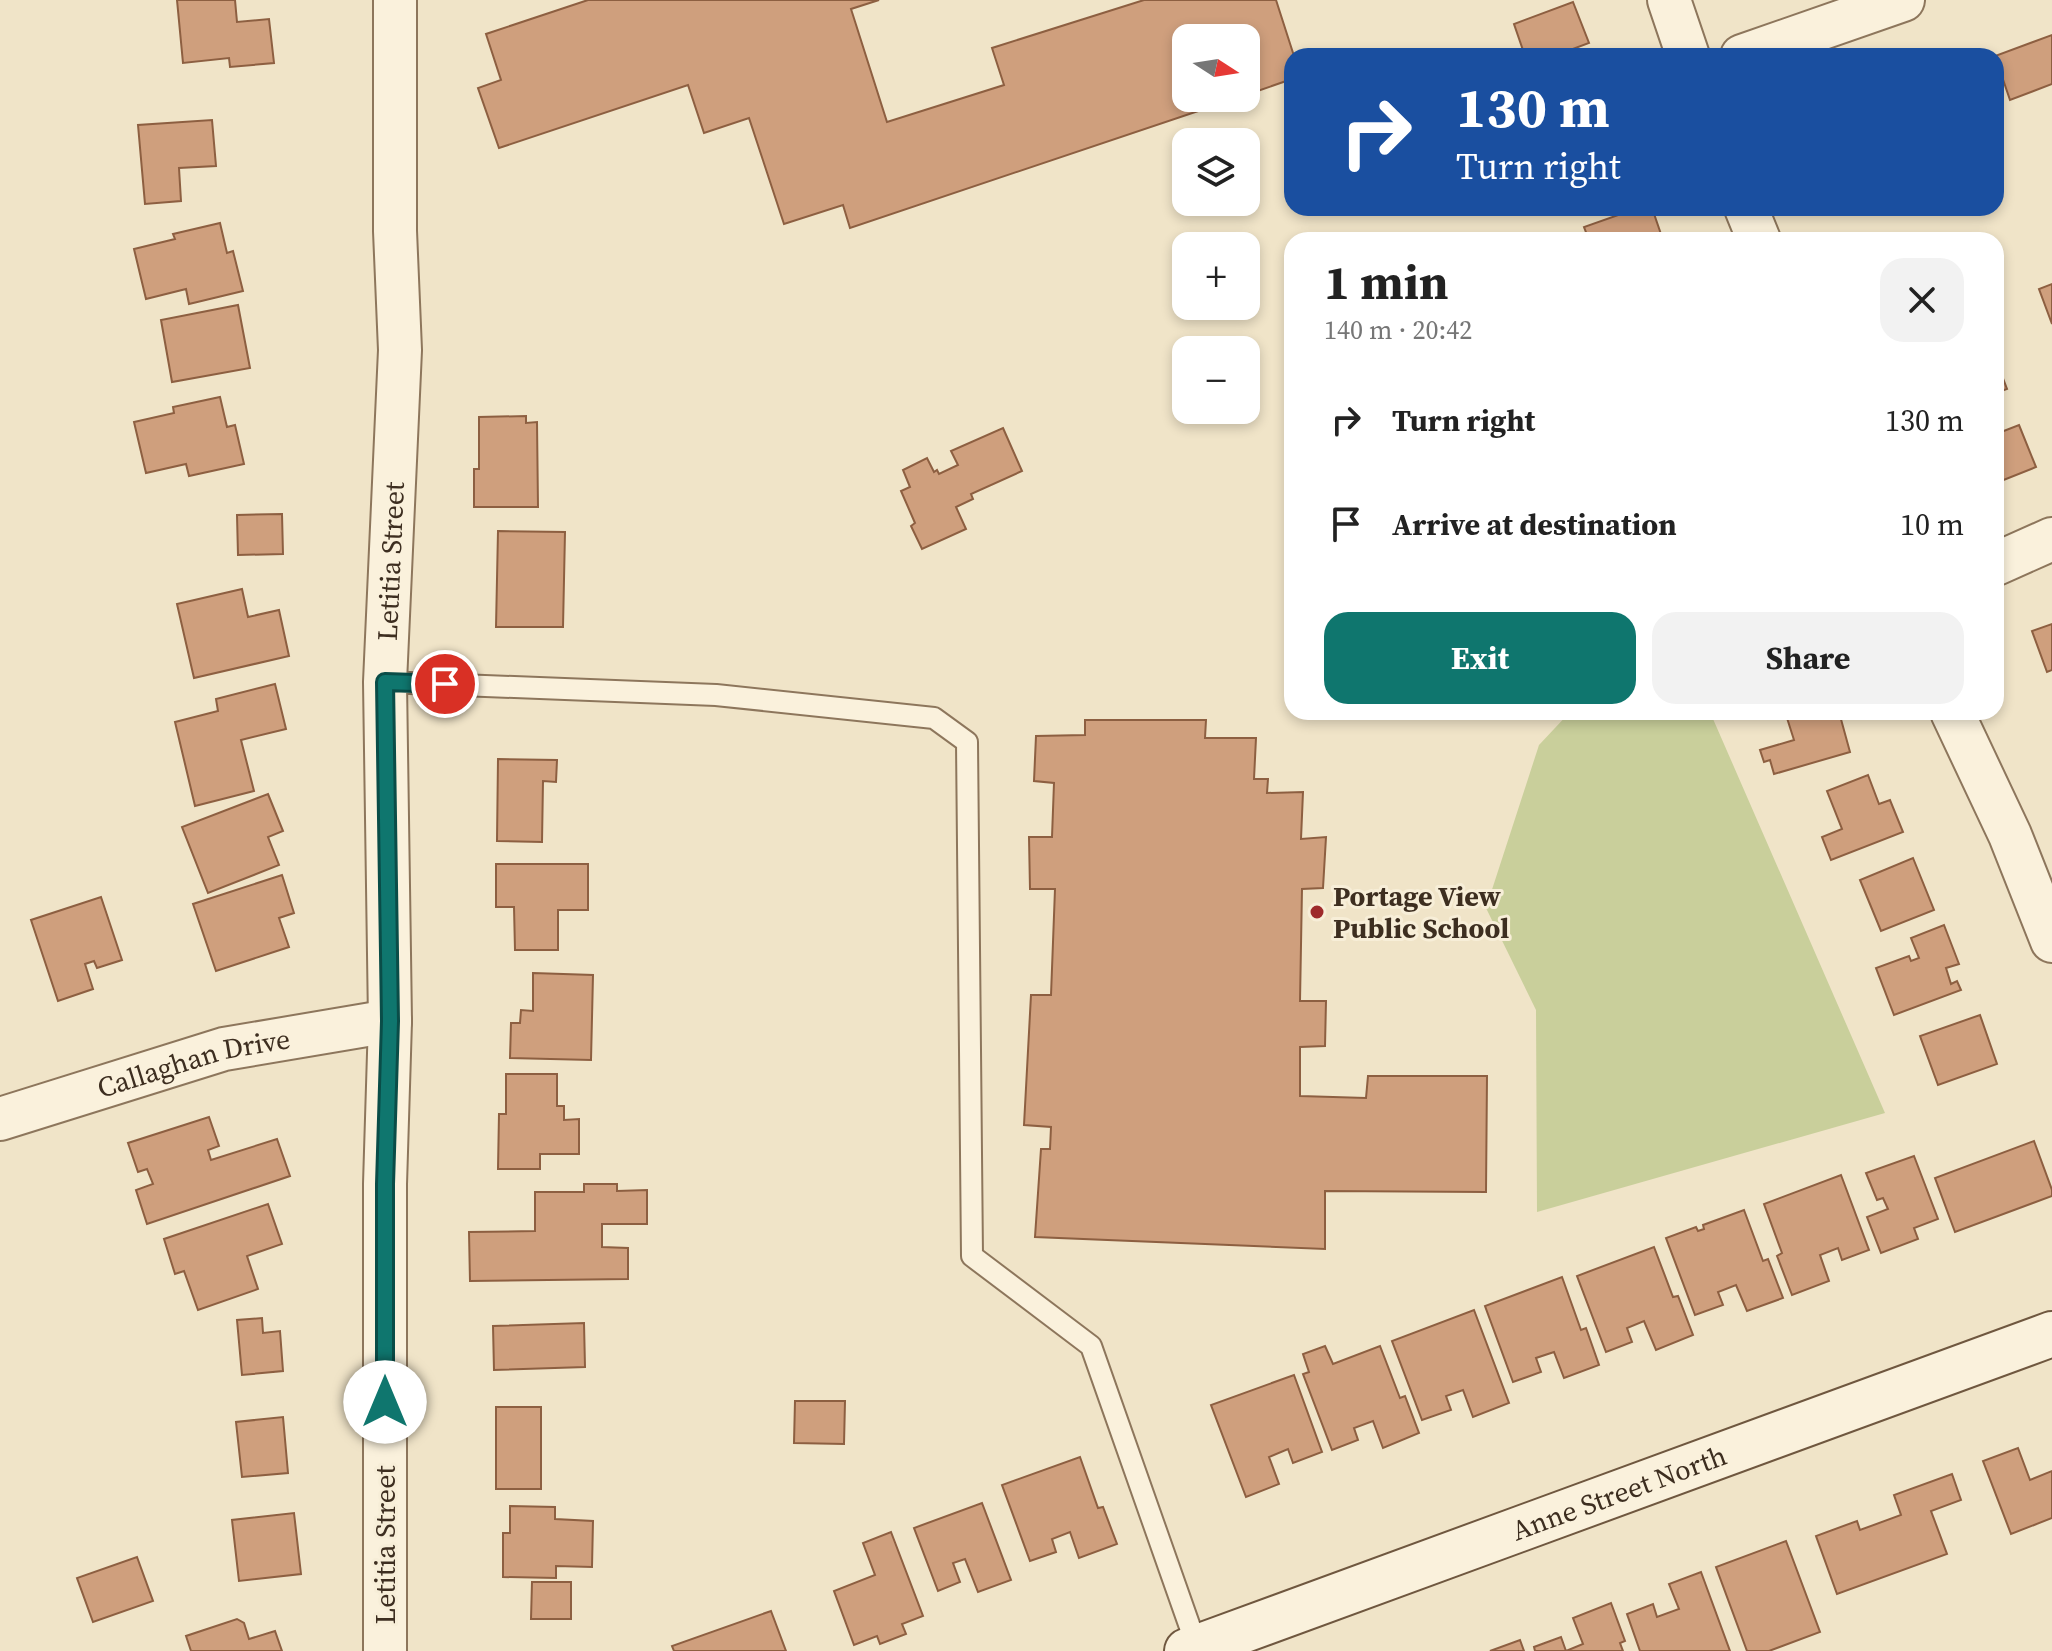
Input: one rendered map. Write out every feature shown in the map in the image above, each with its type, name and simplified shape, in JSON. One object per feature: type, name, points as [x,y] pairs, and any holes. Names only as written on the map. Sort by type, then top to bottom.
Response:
[{"type":"street","name":"Letitia Street","points":[[385,1651],[385,1184],[390,1021],[385,682],[400,350],[395,231],[395,0]]},
{"type":"street","points":[[1669,0],[1685,48]]},
{"type":"street","points":[[1765,48],[1903,0]]},
{"type":"street","points":[[2004,560],[2052,539]]},
{"type":"street","points":[[1956,720],[2010,835],[2052,941]]},
{"type":"street","name":"Callaghan Drive","points":[[0,1119],[224,1049],[390,1021]]},
{"type":"street","name":"Anne Street North","points":[[1192,1649],[2052,1334]]},
{"type":"lane","points":[[385,682],[716,695],[934,718],[967,742],[972,1256],[1091,1346],[1192,1649]]},
{"type":"green space","points":[[1562,720],[1713,720],[1885,1113],[1537,1212],[1536,1010],[1486,908],[1539,745]]},
{"type":"building","points":[[177,0],[235,0],[237,22],[269,19],[274,63],[230,67],[229,58],[183,63]]},
{"type":"building","points":[[588,0],[879,0],[851,9],[887,122],[1004,85],[992,48],[1144,0],[1276,0],[1291,48],[1284,48],[1284,82],[1260,90],[1260,24],[1172,24],[1172,112],[1195,112],[850,228],[843,205],[784,224],[749,118],[704,133],[688,85],[499,148],[478,88],[501,80],[486,34]]},
{"type":"building","points":[[1573,2],[1589,43],[1576,48],[1522,48],[1514,24]]},
{"type":"building","points":[[2052,35],[2052,84],[2010,100],[2004,82],[2004,53]]},
{"type":"building","points":[[212,120],[216,166],[179,168],[181,201],[145,204],[138,125]]},
{"type":"building","points":[[1615,216],[1655,216],[1660,232],[1586,232],[1584,227]]},
{"type":"building","points":[[220,223],[227,253],[233,251],[243,291],[189,304],[186,289],[146,299],[134,249],[175,239],[173,234]]},
{"type":"building","points":[[2052,284],[2052,324],[2039,289]]},
{"type":"building","points":[[238,305],[250,368],[172,382],[161,320]]},
{"type":"building","points":[[220,397],[227,427],[235,425],[244,464],[189,476],[186,464],[146,473],[134,422],[174,413],[173,407]]},
{"type":"building","points":[[526,416],[526,423],[537,422],[538,507],[474,507],[474,469],[479,469],[479,417]]},
{"type":"building","points":[[2019,425],[2036,467],[2004,480],[2004,431]]},
{"type":"building","points":[[1003,428],[1022,471],[971,494],[973,499],[956,507],[966,529],[922,549],[911,526],[915,523],[901,491],[910,487],[903,470],[927,458],[934,472],[937,470],[939,474],[958,465],[951,451]]},
{"type":"building","points":[[282,514],[283,554],[238,555],[237,515]]},
{"type":"building","points":[[498,531],[565,532],[563,627],[496,627]]},
{"type":"building","points":[[242,589],[248,617],[279,610],[289,656],[194,678],[177,604]]},
{"type":"building","points":[[2052,624],[2052,670],[2047,672],[2032,631]]},
{"type":"building","points":[[275,684],[286,729],[241,740],[254,791],[195,806],[175,722],[218,711],[216,699]]},
{"type":"building","points":[[1085,720],[1206,720],[1205,738],[1256,738],[1254,779],[1268,779],[1267,793],[1303,792],[1301,839],[1326,837],[1323,888],[1302,889],[1300,1001],[1326,1001],[1325,1046],[1300,1047],[1300,1096],[1366,1098],[1368,1076],[1487,1076],[1486,1192],[1325,1191],[1325,1249],[1035,1237],[1041,1149],[1050,1149],[1051,1127],[1024,1125],[1031,995],[1051,995],[1055,889],[1030,889],[1029,837],[1052,837],[1054,783],[1034,781],[1036,736],[1085,735]]},
{"type":"building","points":[[1788,720],[1841,720],[1850,752],[1774,774],[1770,760],[1764,762],[1760,750],[1794,740]]},
{"type":"building","points":[[498,759],[557,760],[556,782],[543,781],[542,842],[497,841]]},
{"type":"building","points":[[1868,775],[1879,804],[1890,800],[1903,832],[1831,860],[1822,837],[1842,829],[1827,791]]},
{"type":"building","points":[[268,794],[283,831],[268,837],[279,865],[208,893],[182,827]]},
{"type":"building","points":[[1913,858],[1934,910],[1881,931],[1860,880]]},
{"type":"building","points":[[496,864],[588,864],[588,910],[558,910],[558,950],[515,950],[514,907],[496,907]]},
{"type":"building","points":[[282,875],[294,913],[279,918],[289,947],[216,971],[193,904]]},
{"type":"building","points":[[101,897],[122,960],[97,968],[94,961],[85,964],[93,989],[58,1001],[31,920]]},
{"type":"building","points":[[1944,925],[1959,964],[1946,968],[1951,984],[1957,981],[1961,990],[1894,1015],[1876,968],[1909,956],[1911,961],[1919,958],[1911,938]]},
{"type":"building","points":[[533,973],[593,975],[591,1060],[510,1058],[511,1023],[520,1023],[521,1010],[533,1011]]},
{"type":"building","points":[[1980,1015],[1997,1064],[1938,1085],[1920,1036]]},
{"type":"building","points":[[506,1074],[557,1074],[557,1106],[564,1106],[564,1120],[579,1119],[579,1154],[540,1154],[540,1169],[498,1169],[499,1114],[506,1114]]},
{"type":"building","points":[[209,1117],[219,1146],[208,1150],[211,1160],[277,1139],[290,1176],[147,1224],[136,1190],[153,1184],[147,1169],[138,1172],[128,1143]]},
{"type":"building","points":[[2034,1141],[2052,1196],[1955,1232],[1935,1178]]},
{"type":"building","points":[[1914,1156],[1938,1219],[1914,1228],[1918,1239],[1881,1253],[1867,1217],[1888,1209],[1883,1198],[1877,1200],[1866,1173]]},
{"type":"building","points":[[1841,1175],[1869,1250],[1842,1260],[1838,1248],[1820,1255],[1829,1281],[1792,1295],[1777,1256],[1782,1253],[1764,1204]]},
{"type":"building","points":[[584,1184],[617,1184],[617,1191],[647,1190],[647,1224],[602,1224],[602,1247],[628,1248],[628,1279],[470,1281],[469,1232],[535,1231],[535,1192],[584,1192]]},
{"type":"building","points":[[268,1204],[282,1244],[247,1256],[258,1289],[198,1310],[184,1271],[175,1274],[164,1239]]},
{"type":"building","points":[[1744,1210],[1763,1261],[1768,1259],[1783,1298],[1747,1311],[1736,1285],[1718,1292],[1723,1305],[1695,1315],[1666,1238],[1696,1227],[1698,1231],[1704,1229],[1703,1225]]},
{"type":"building","points":[[1654,1247],[1673,1297],[1678,1296],[1693,1335],[1656,1350],[1644,1321],[1627,1328],[1632,1342],[1606,1352],[1577,1276]]},
{"type":"building","points":[[1562,1277],[1581,1330],[1586,1328],[1599,1365],[1564,1378],[1554,1352],[1536,1358],[1541,1372],[1513,1382],[1485,1306]]},
{"type":"building","points":[[1474,1310],[1509,1403],[1473,1417],[1463,1390],[1446,1396],[1451,1410],[1422,1420],[1392,1341]]},
{"type":"building","points":[[262,1318],[263,1333],[280,1331],[283,1371],[242,1375],[237,1320]]},
{"type":"building","points":[[584,1323],[585,1367],[494,1370],[493,1326]]},
{"type":"building","points":[[1325,1346],[1333,1364],[1380,1346],[1400,1398],[1405,1396],[1419,1433],[1383,1448],[1373,1421],[1354,1428],[1358,1440],[1332,1450],[1303,1374],[1309,1372],[1303,1354]]},
{"type":"building","points":[[1294,1375],[1322,1452],[1293,1463],[1288,1449],[1269,1457],[1279,1484],[1246,1497],[1211,1405]]},
{"type":"building","points":[[795,1401],[845,1401],[844,1444],[794,1443]]},
{"type":"building","points":[[496,1407],[541,1407],[541,1489],[496,1489]]},
{"type":"building","points":[[283,1417],[288,1473],[242,1477],[236,1422]]},
{"type":"building","points":[[2018,1448],[2030,1480],[2052,1471],[2052,1518],[2011,1534],[1983,1461]]},
{"type":"building","points":[[1080,1457],[1098,1508],[1103,1507],[1117,1544],[1079,1558],[1070,1532],[1052,1539],[1056,1552],[1030,1561],[1002,1485]]},
{"type":"building","points":[[1952,1474],[1961,1500],[1931,1511],[1947,1554],[1837,1594],[1816,1536],[1857,1521],[1860,1530],[1901,1515],[1894,1495]]},
{"type":"building","points":[[982,1503],[1011,1580],[978,1592],[965,1559],[953,1563],[960,1582],[938,1591],[914,1528]]},
{"type":"building","points":[[510,1506],[555,1507],[555,1519],[593,1521],[592,1567],[556,1566],[556,1578],[503,1577],[503,1533],[510,1533]]},
{"type":"building","points":[[294,1513],[301,1574],[239,1581],[232,1520]]},
{"type":"building","points":[[891,1532],[923,1616],[902,1624],[906,1634],[880,1644],[877,1636],[854,1645],[834,1591],[875,1575],[863,1543]]},
{"type":"building","points":[[1786,1541],[1820,1632],[1769,1651],[1747,1651],[1716,1567]]},
{"type":"building","points":[[137,1557],[153,1601],[93,1622],[77,1578]]},
{"type":"building","points":[[1701,1572],[1730,1651],[1640,1651],[1627,1614],[1653,1604],[1657,1617],[1679,1609],[1669,1584]]},
{"type":"building","points":[[532,1582],[571,1582],[571,1619],[531,1619]]},
{"type":"building","points":[[1611,1603],[1625,1641],[1620,1643],[1623,1651],[1566,1651],[1583,1644],[1573,1618]]},
{"type":"building","points":[[771,1611],[786,1651],[674,1651],[672,1646]]},
{"type":"building","points":[[237,1619],[244,1623],[249,1639],[275,1631],[282,1651],[191,1651],[186,1636]]},
{"type":"building","points":[[1561,1637],[1566,1651],[1535,1651],[1534,1647]]},
{"type":"building","points":[[1520,1640],[1524,1651],[1490,1651]]},
{"type":"place","name":"Portage View Public School","points":[[1317,912]]},
{"type":"route","points":[[385,1402],[385,1184],[390,1021],[385,682],[445,684]]}]
